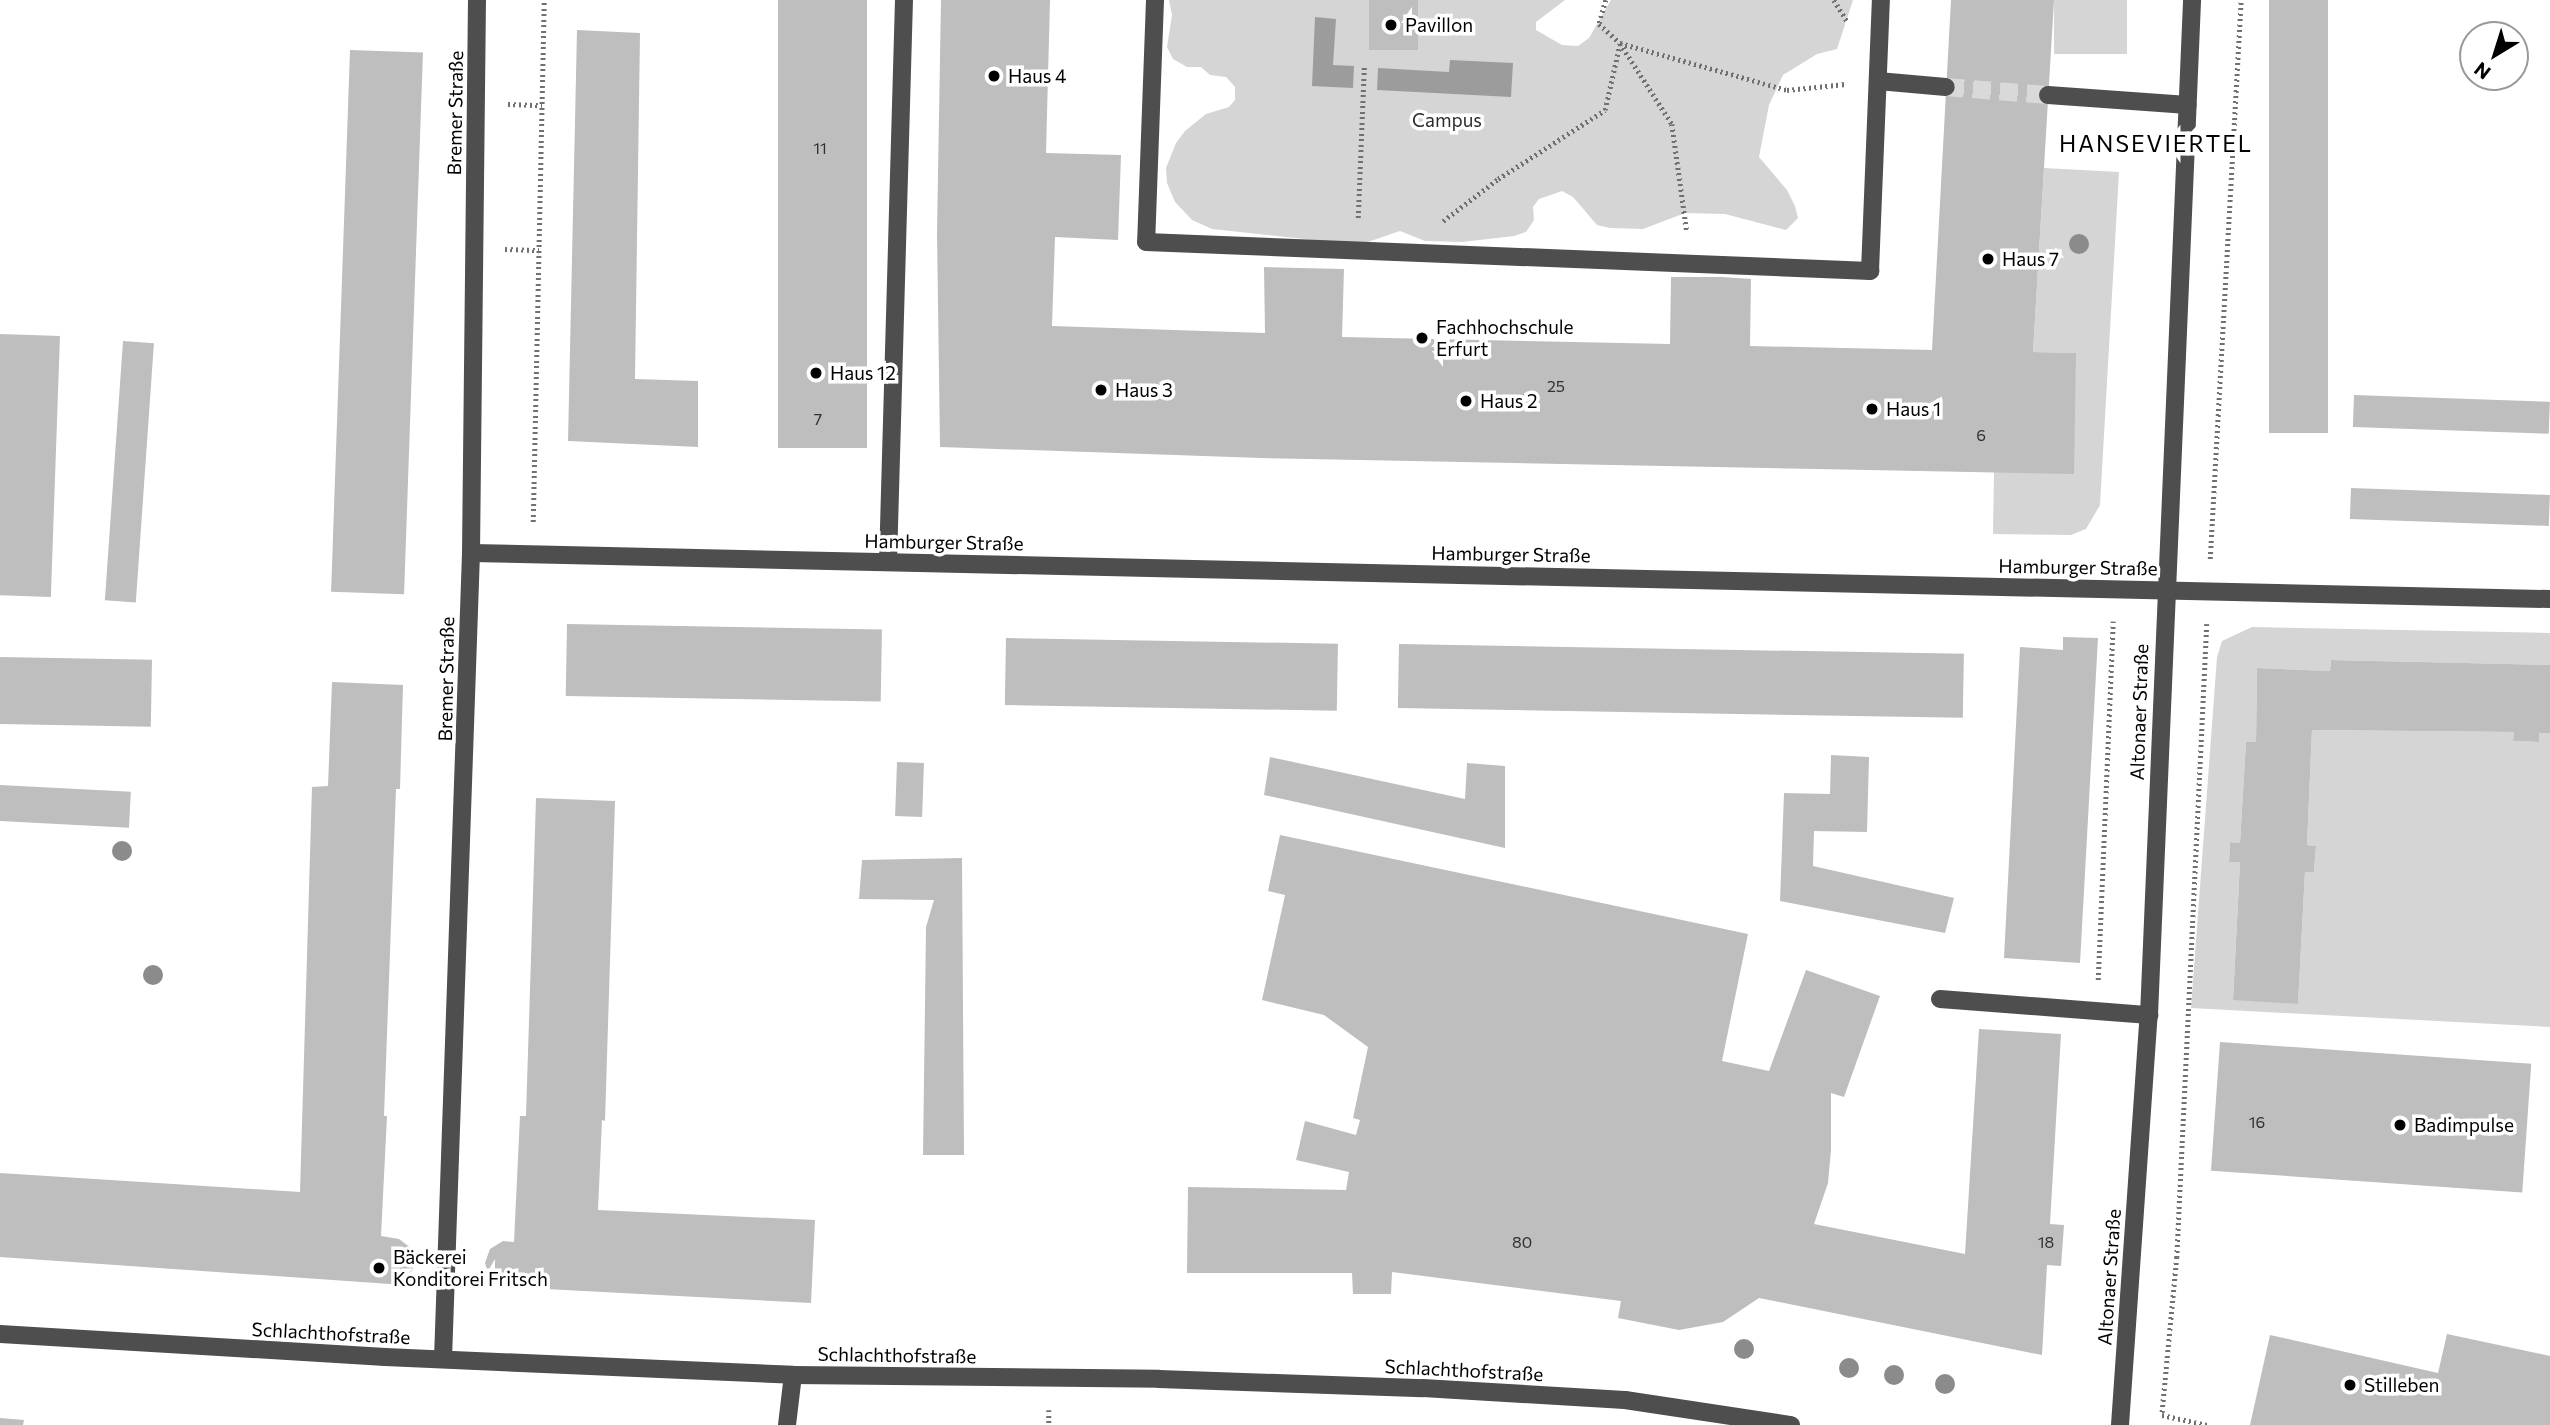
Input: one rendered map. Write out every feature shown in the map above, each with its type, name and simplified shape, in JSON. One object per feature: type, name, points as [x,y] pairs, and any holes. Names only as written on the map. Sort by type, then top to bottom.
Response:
[{"type":"street","name":"Bremer Straße","points":[[443,1359],[471,553],[477,0]]},
{"type":"street","points":[[888,562],[904,0]]},
{"type":"street","points":[[1155,0],[1146,242],[1870,271],[1881,0]]},
{"type":"street","name":"Altonaer Straße","points":[[2120,1425],[2149,1014],[2192,0]]},
{"type":"street","points":[[1878,81],[1946,87]]},
{"type":"street","points":[[2048,95],[2188,105]]},
{"type":"street","name":"Hamburger Straße","points":[[471,553],[2550,599]]},
{"type":"street","points":[[1940,999],[2149,1014]]},
{"type":"street","name":"Schlachthofstraße","points":[[0,1334],[793,1375],[1159,1379],[1423,1388],[1625,1400],[1791,1425]]},
{"type":"street","points":[[787,1425],[793,1375]]},
{"type":"path","points":[[533,554],[544,0]]},
{"type":"path","points":[[1606,0],[1599,24],[1620,43],[1672,124],[1692,264]]},
{"type":"path","points":[[2207,1425],[2162,1415],[2177,1257],[2208,590],[2241,0]]},
{"type":"path","points":[[1620,43],[1787,90],[1878,81]]},
{"type":"path","points":[[1395,252],[1438,225],[1498,178],[1605,110],[1620,43]]},
{"type":"path","points":[[1357,251],[1364,67]]},
{"type":"path","points":[[2096,1010],[2115,589]]},
{"type":"green space","name":"Campus","points":[[1169,0],[1565,0],[1536,22],[1536,30],[1562,45],[1578,46],[1589,38],[1611,0],[1853,0],[1837,49],[1817,54],[1783,75],[1769,105],[1759,157],[1787,190],[1795,206],[1798,218],[1786,230],[1725,214],[1685,213],[1643,229],[1610,228],[1597,225],[1573,197],[1562,191],[1539,199],[1533,207],[1534,220],[1526,232],[1514,236],[1462,242],[1425,241],[1400,231],[1359,245],[1212,229],[1192,220],[1175,202],[1167,183],[1166,168],[1176,143],[1185,131],[1206,114],[1229,107],[1235,100],[1235,87],[1226,77],[1210,75],[1201,67],[1187,67],[1173,59],[1167,47],[1172,15]]},
{"type":"green space","points":[[2054,0],[2127,0],[2127,54],[2054,54]]},
{"type":"green space","points":[[2044,168],[2119,172],[2100,505],[2086,529],[2071,535],[1993,534],[1994,472],[2075,353],[2033,352]]},
{"type":"green space","points":[[2252,627],[2550,633],[2550,665],[2331,660],[2330,671],[2257,668],[2256,742],[2246,742],[2240,843],[2230,842],[2229,861],[2240,862],[2233,999],[2298,1004],[2305,872],[2314,872],[2316,846],[2307,845],[2312,730],[2514,732],[2513,741],[2538,742],[2539,733],[2550,733],[2550,1027],[2191,1008],[2217,657],[2222,641]]},
{"type":"shaded area","points":[[1315,17],[1336,19],[1333,65],[1354,66],[1353,88],[1312,86]]},
{"type":"shaded area","points":[[1450,60],[1513,63],[1511,97],[1377,90],[1378,68],[1449,72]]},
{"type":"building","points":[[778,0],[867,0],[867,448],[778,448]]},
{"type":"building","points":[[941,0],[1050,0],[1046,153],[1121,155],[1118,240],[1055,237],[1052,326],[1265,333],[1264,267],[1344,269],[1342,337],[1670,344],[1671,277],[1721,277],[1751,279],[1750,346],[1932,350],[1951,0],[2054,0],[2033,352],[2076,353],[2074,474],[1261,458],[940,447],[937,232]]},
{"type":"building","name":"Pavillon","points":[[1369,0],[1418,0],[1418,50],[1369,50]]},
{"type":"building","points":[[2269,0],[2328,0],[2328,433],[2269,433]]},
{"type":"building","points":[[577,30],[640,33],[635,379],[698,381],[698,447],[568,441]]},
{"type":"building","points":[[350,50],[423,53],[404,594],[331,592]]},
{"type":"building","points":[[0,334],[60,336],[51,597],[0,595]]},
{"type":"building","points":[[123,341],[154,343],[136,603],[105,600]]},
{"type":"building","points":[[2354,395],[2550,402],[2549,434],[2353,427]]},
{"type":"building","points":[[2351,488],[2550,495],[2549,526],[2350,519]]},
{"type":"building","points":[[567,624],[882,629],[881,701],[566,696]]},
{"type":"building","points":[[2063,637],[2098,638],[2080,963],[2004,958],[2020,647],[2063,650]]},
{"type":"building","points":[[1006,638],[1338,644],[1337,711],[1005,705]]},
{"type":"building","points":[[1399,644],[1964,654],[1963,718],[1398,708]]},
{"type":"building","points":[[0,657],[152,660],[151,727],[0,724]]},
{"type":"building","points":[[2331,660],[2550,665],[2550,733],[2539,733],[2539,742],[2513,741],[2514,732],[2312,730],[2307,845],[2316,846],[2314,872],[2305,872],[2298,1004],[2233,1000],[2240,862],[2229,862],[2230,842],[2240,843],[2246,742],[2256,742],[2257,668],[2330,671]]},
{"type":"building","points":[[332,682],[403,685],[400,789],[396,789],[381,1236],[399,1239],[411,1248],[413,1269],[404,1281],[390,1284],[0,1257],[0,1173],[300,1192],[312,787],[328,786]]},
{"type":"building","points":[[1831,755],[1869,757],[1867,832],[1814,831],[1813,866],[1954,898],[1945,933],[1780,901],[1784,793],[1830,794]]},
{"type":"building","points":[[1270,757],[1465,799],[1467,763],[1505,766],[1505,848],[1264,795]]},
{"type":"building","points":[[897,762],[924,763],[922,817],[895,816]]},
{"type":"building","points":[[0,785],[131,792],[129,828],[0,821]]},
{"type":"building","points":[[536,798],[615,801],[605,1121],[602,1120],[598,1210],[815,1220],[811,1303],[508,1287],[500,1286],[489,1276],[485,1263],[490,1249],[503,1241],[514,1242],[520,1116],[526,1116]]},
{"type":"building","points":[[1280,835],[1748,934],[1722,1061],[1769,1071],[1806,970],[1880,996],[1844,1097],[1831,1093],[1828,1183],[1814,1224],[1965,1254],[1979,1029],[2061,1034],[2050,1224],[2064,1225],[2061,1266],[2047,1265],[2042,1355],[1759,1298],[1723,1322],[1679,1330],[1618,1318],[1621,1301],[1392,1272],[1391,1294],[1353,1294],[1352,1273],[1187,1273],[1188,1187],[1346,1190],[1349,1172],[1296,1160],[1305,1121],[1356,1135],[1360,1120],[1353,1118],[1368,1047],[1324,1015],[1262,1000],[1285,895],[1268,891]]},
{"type":"building","points":[[962,858],[964,1155],[923,1155],[926,927],[934,900],[859,899],[862,860]]},
{"type":"building","points":[[2220,1042],[2531,1064],[2522,1192],[2211,1171]]},
{"type":"building","points":[[2447,1334],[2550,1356],[2550,1425],[2250,1425],[2270,1335],[2438,1373]]},
{"type":"building","points":[[0,1418],[24,1420],[23,1425],[0,1425]]},
{"type":"tunnel","points":[[1946,87],[2048,95]]},
{"type":"place","name":"Pavillon","points":[[1391,25]]},
{"type":"place","name":"Haus 4","points":[[994,76]]},
{"type":"place","name":"Haus 7","points":[[1988,259]]},
{"type":"place","name":"Fachhochschule Erfurt","points":[[1422,338]]},
{"type":"place","name":"Haus 12","points":[[816,373]]},
{"type":"place","name":"Haus 3","points":[[1101,390]]},
{"type":"place","name":"Haus 2","points":[[1466,401]]},
{"type":"place","name":"Haus 1","points":[[1872,409]]},
{"type":"place","name":"Badimpulse","points":[[2400,1125]]},
{"type":"place","name":"Bäckerei Konditorei Fritsch","points":[[379,1268]]},
{"type":"place","name":"Stilleben","points":[[2350,1385]]},
{"type":"district","name":"HANSEVIERTEL","points":[[2156,143]]}]
